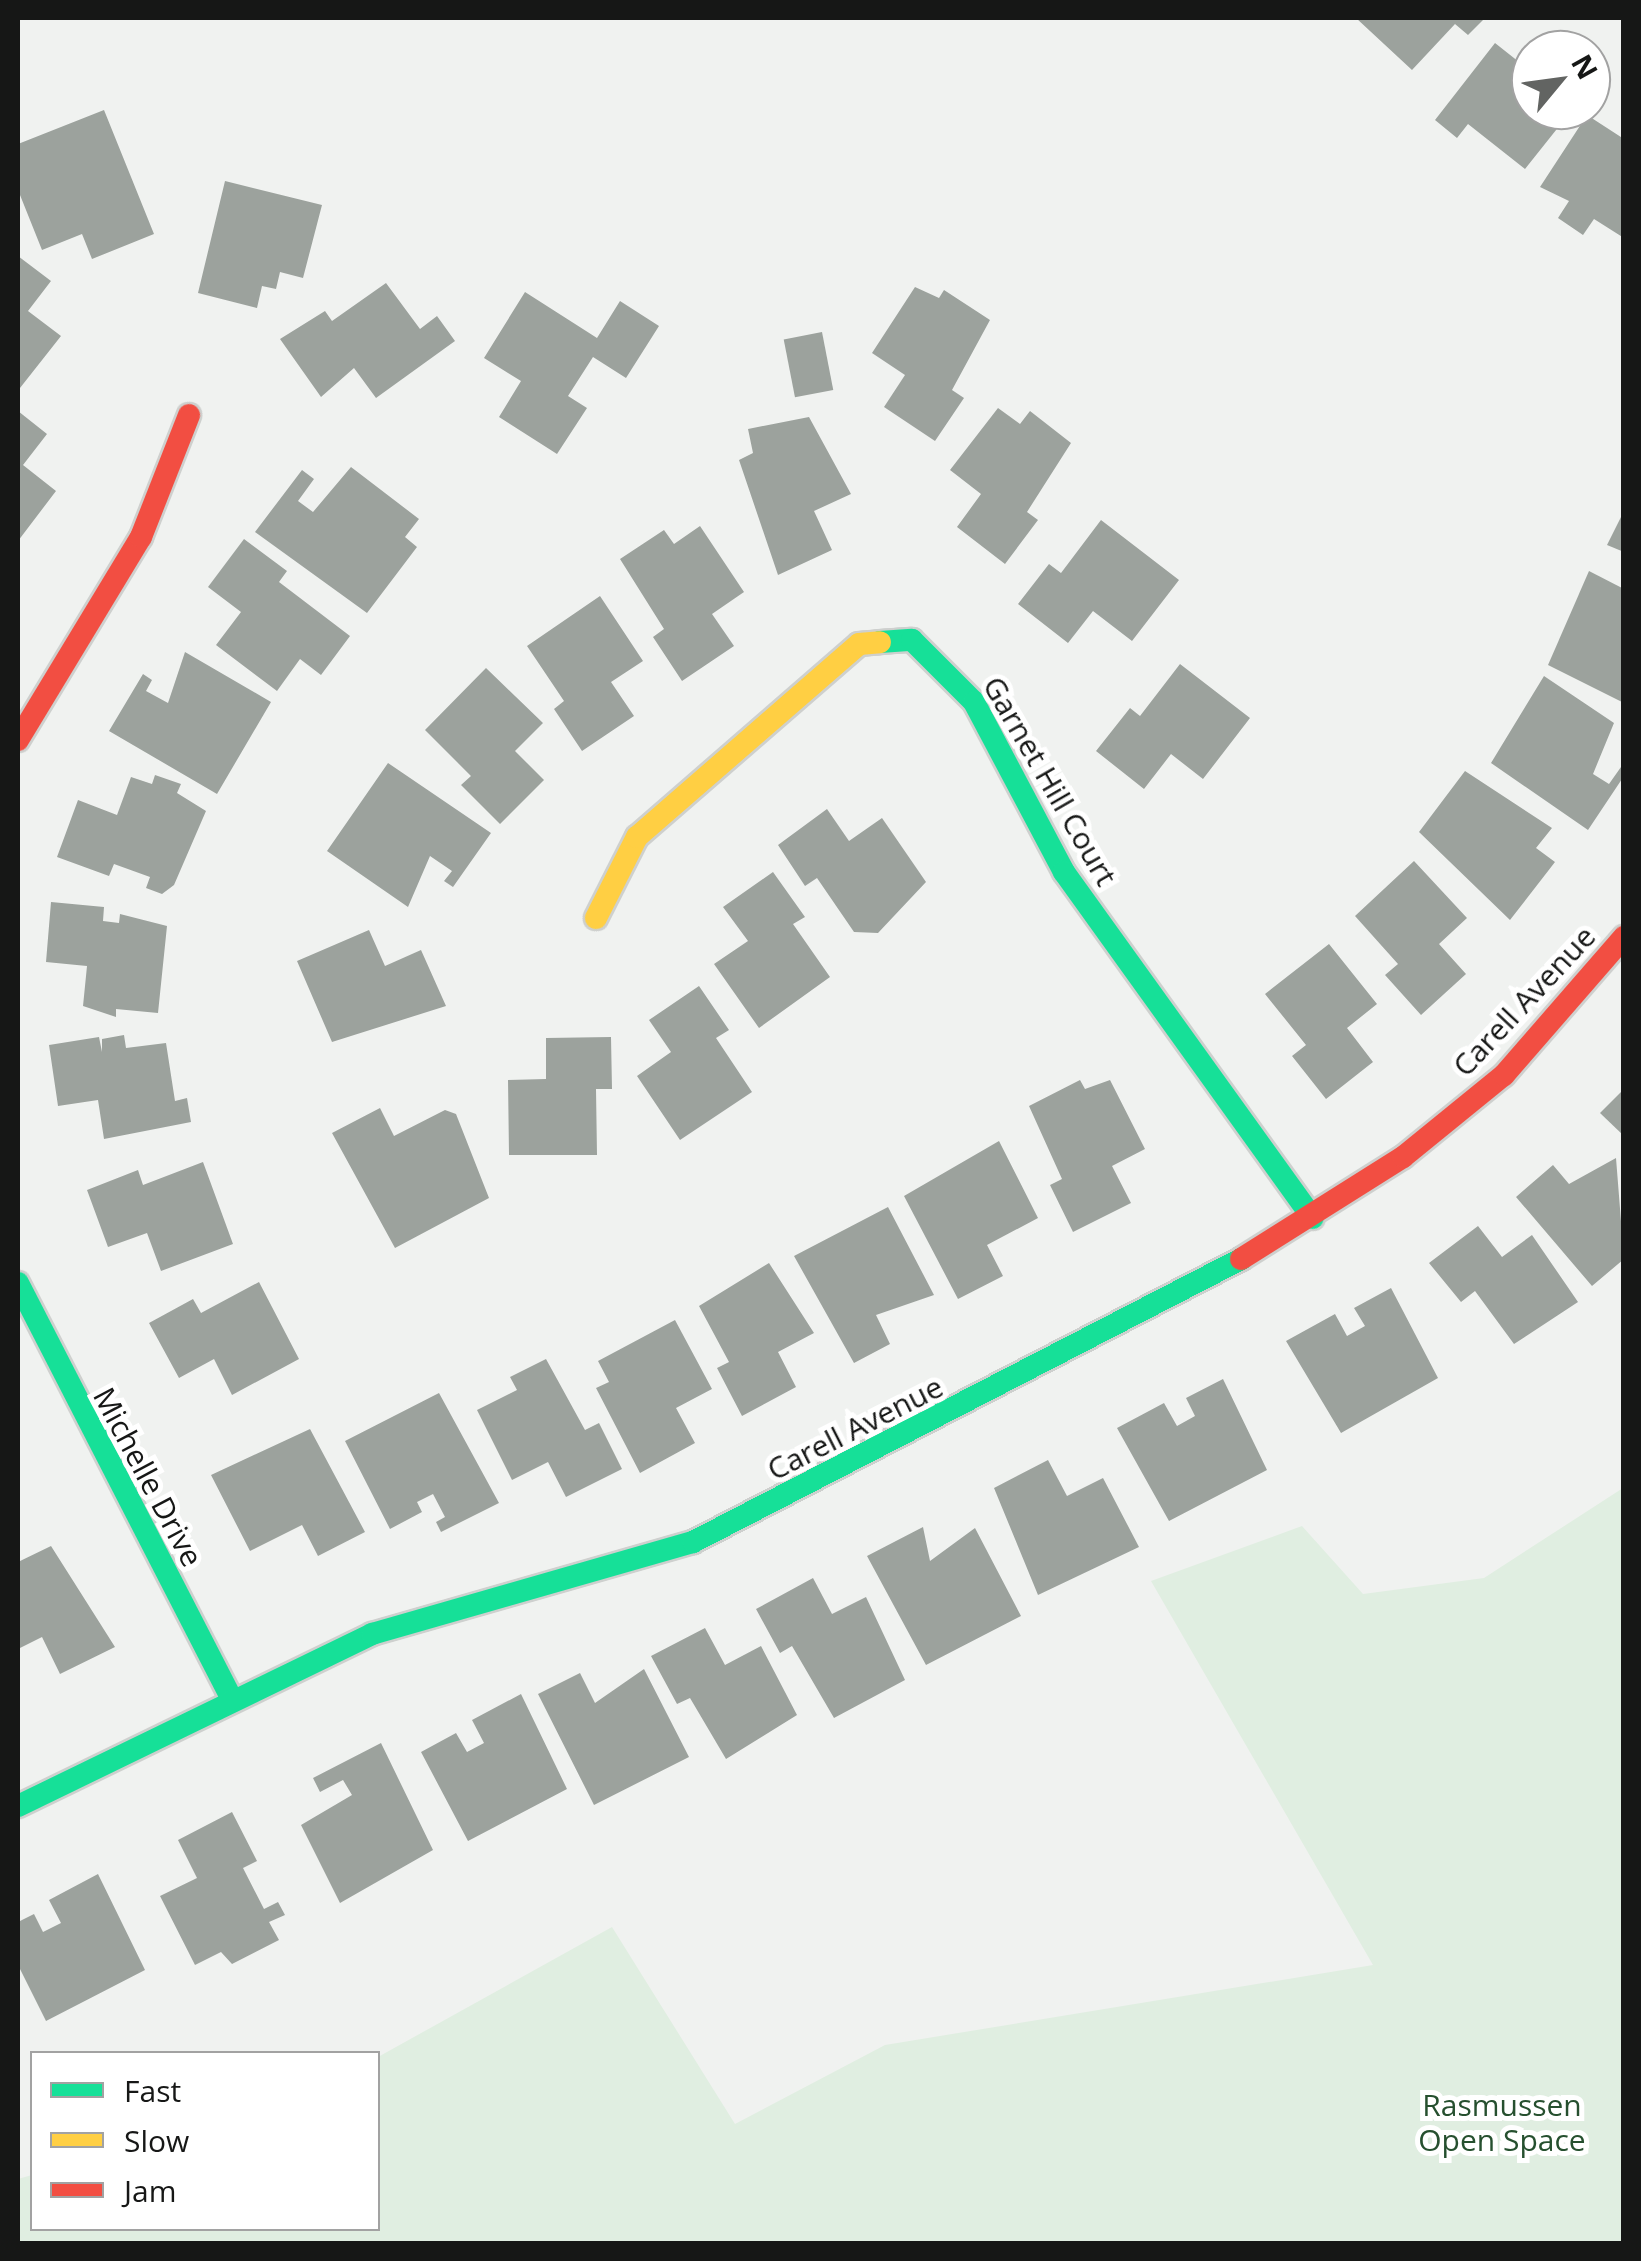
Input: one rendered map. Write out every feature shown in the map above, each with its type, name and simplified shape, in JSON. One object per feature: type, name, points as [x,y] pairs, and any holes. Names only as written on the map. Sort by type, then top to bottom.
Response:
[{"type":"street","points":[[18,740],[141,536],[189,415]]},
{"type":"street","name":"Garnet Hill Court","points":[[596,918],[652,824],[859,644],[912,640],[974,702],[1064,872],[1312,1218]]},
{"type":"street","name":"Carell Avenue","points":[[18,1806],[230,1696],[372,1634],[693,1542],[1312,1218],[1504,1075],[1624,937]]},
{"type":"street","name":"Michelle Drive","points":[[18,1283],[230,1696]]},
{"type":"green space","name":"Rasmussen Open Space","points":[[1623,1488],[1623,2243],[18,2243],[18,2179],[30,2176],[30,2231],[380,2231],[380,2056],[612,1927],[735,2124],[885,2045],[1373,1965],[1151,1581],[1302,1526],[1363,1594],[1484,1578]]},
{"type":"building","points":[[1356,18],[1485,18],[1468,35],[1455,24],[1412,70]]},
{"type":"building","points":[[1495,43],[1511,56],[1511,130],[1556,130],[1525,169],[1468,124],[1457,138],[1435,120]]},
{"type":"building","points":[[104,110],[154,234],[92,259],[82,234],[42,250],[18,190],[18,144]]},
{"type":"building","points":[[1577,130],[1610,130],[1624,139],[1624,238],[1594,219],[1583,235],[1558,218],[1569,201],[1540,187]]},
{"type":"building","points":[[225,181],[322,205],[303,278],[280,272],[276,289],[262,286],[257,308],[198,293]]},
{"type":"building","points":[[18,256],[51,281],[28,311],[61,336],[20,388]]},
{"type":"building","points":[[386,283],[420,329],[437,316],[455,341],[376,398],[354,368],[321,397],[280,339],[325,311],[332,321]]},
{"type":"building","points":[[915,287],[939,298],[944,290],[990,320],[952,390],[964,398],[935,441],[884,407],[905,375],[872,353]]},
{"type":"building","points":[[525,292],[597,338],[620,301],[659,326],[626,378],[593,357],[568,396],[587,408],[557,454],[499,417],[521,381],[484,358]]},
{"type":"building","points":[[822,332],[833,390],[795,397],[784,339]]},
{"type":"building","points":[[998,408],[1020,424],[1030,411],[1071,443],[1027,512],[1038,520],[1005,564],[957,527],[981,494],[950,470]]},
{"type":"building","points":[[18,411],[47,434],[23,465],[56,491],[18,541]]},
{"type":"building","points":[[809,417],[851,494],[814,511],[832,550],[778,575],[739,460],[753,453],[748,429]]},
{"type":"building","points":[[351,467],[419,519],[405,537],[417,547],[367,613],[255,532],[302,470],[314,479],[298,501],[313,512]]},
{"type":"building","points":[[1624,511],[1624,552],[1607,545]]},
{"type":"building","points":[[1101,520],[1179,580],[1132,641],[1093,611],[1068,643],[1018,604],[1049,564],[1061,573]]},
{"type":"building","points":[[700,526],[744,592],[712,614],[734,646],[682,681],[653,637],[664,629],[620,559],[664,530],[674,544]]},
{"type":"building","points":[[244,539],[287,571],[279,582],[350,636],[321,675],[300,659],[277,691],[216,645],[241,612],[208,587]]},
{"type":"building","points":[[1589,571],[1624,589],[1624,703],[1548,665]]},
{"type":"building","points":[[600,596],[643,661],[611,682],[634,716],[582,751],[554,709],[564,701],[527,646]]},
{"type":"building","points":[[185,652],[271,702],[217,794],[109,731],[143,674],[152,680],[146,691],[168,703]]},
{"type":"building","points":[[1180,664],[1250,718],[1203,779],[1171,754],[1144,789],[1096,751],[1130,708],[1140,716]]},
{"type":"building","points":[[486,668],[543,723],[515,751],[544,780],[500,824],[461,785],[471,776],[425,730]]},
{"type":"building","points":[[1544,676],[1614,723],[1593,774],[1609,784],[1621,767],[1624,776],[1588,830],[1491,763]]},
{"type":"building","points":[[388,763],[491,833],[453,887],[444,881],[452,871],[430,856],[408,907],[327,851]]},
{"type":"building","points":[[1465,771],[1552,828],[1536,848],[1555,862],[1510,920],[1419,832]]},
{"type":"building","points":[[155,775],[181,784],[177,793],[206,811],[174,885],[162,894],[146,888],[150,877],[114,864],[109,876],[57,857],[78,800],[117,815],[131,777],[152,784]]},
{"type":"building","points":[[827,809],[849,841],[882,818],[926,882],[878,933],[854,932],[817,878],[805,886],[778,845]]},
{"type":"building","points":[[1414,861],[1467,918],[1439,944],[1466,974],[1421,1015],[1385,975],[1398,964],[1355,916]]},
{"type":"building","points":[[773,872],[805,917],[793,924],[830,977],[759,1028],[714,964],[748,941],[723,907]]},
{"type":"building","points":[[51,902],[104,907],[103,921],[119,923],[120,914],[167,926],[158,1013],[116,1009],[116,1017],[83,1006],[87,966],[46,962]]},
{"type":"building","points":[[369,930],[385,966],[421,950],[446,1006],[332,1042],[297,961]]},
{"type":"building","points":[[1329,944],[1377,1004],[1347,1028],[1373,1062],[1326,1099],[1292,1056],[1306,1045],[1265,994]]},
{"type":"building","points":[[699,986],[729,1030],[716,1038],[752,1092],[680,1140],[637,1076],[671,1052],[649,1020]]},
{"type":"building","points":[[124,1035],[126,1048],[166,1043],[175,1101],[187,1098],[191,1122],[104,1139],[98,1100],[58,1106],[49,1045],[99,1037],[102,1052],[102,1039]]},
{"type":"building","points":[[611,1037],[612,1089],[596,1089],[597,1155],[509,1155],[508,1080],[546,1079],[546,1038]]},
{"type":"building","points":[[1080,1080],[1085,1089],[1110,1080],[1145,1149],[1112,1166],[1131,1203],[1073,1232],[1050,1185],[1062,1179],[1029,1106]]},
{"type":"building","points":[[1624,1089],[1624,1136],[1600,1113]]},
{"type":"building","points":[[380,1108],[394,1136],[445,1110],[456,1114],[489,1198],[395,1248],[332,1133]]},
{"type":"building","points":[[999,1141],[1038,1218],[987,1245],[1003,1276],[958,1299],[904,1196]]},
{"type":"building","points":[[1616,1158],[1624,1259],[1592,1286],[1516,1197],[1553,1165],[1569,1184]]},
{"type":"building","points":[[203,1162],[233,1244],[161,1271],[147,1233],[108,1247],[87,1190],[138,1170],[143,1185]]},
{"type":"building","points":[[888,1207],[934,1295],[876,1315],[890,1344],[854,1363],[794,1256]]},
{"type":"building","points":[[1478,1226],[1502,1257],[1532,1235],[1578,1302],[1514,1344],[1475,1291],[1461,1302],[1429,1263]]},
{"type":"building","points":[[769,1263],[814,1333],[778,1352],[796,1387],[742,1416],[717,1368],[729,1362],[699,1306]]},
{"type":"building","points":[[259,1282],[299,1359],[232,1395],[214,1359],[179,1378],[149,1323],[193,1299],[201,1313]]},
{"type":"building","points":[[1391,1288],[1438,1378],[1341,1433],[1286,1341],[1335,1314],[1347,1336],[1365,1326],[1354,1308]]},
{"type":"building","points":[[675,1320],[712,1389],[676,1408],[695,1443],[640,1473],[596,1388],[609,1382],[598,1361]]},
{"type":"building","points":[[546,1359],[585,1430],[599,1423],[622,1469],[566,1497],[548,1462],[512,1480],[477,1410],[517,1390],[510,1377]]},
{"type":"building","points":[[1223,1379],[1267,1470],[1169,1521],[1117,1428],[1164,1403],[1177,1426],[1195,1416],[1186,1398]]},
{"type":"building","points":[[439,1393],[499,1503],[441,1532],[436,1522],[445,1517],[433,1494],[417,1502],[422,1512],[390,1529],[345,1441]]},
{"type":"building","points":[[310,1429],[365,1532],[318,1556],[302,1525],[250,1551],[211,1475]]},
{"type":"building","points":[[1048,1460],[1067,1496],[1103,1478],[1139,1547],[1038,1595],[994,1488]]},
{"type":"building","points":[[923,1527],[930,1561],[975,1528],[1021,1616],[926,1665],[867,1556]]},
{"type":"building","points":[[51,1546],[115,1647],[60,1674],[42,1637],[18,1649],[18,1562]]},
{"type":"building","points":[[813,1578],[832,1614],[866,1597],[905,1680],[834,1718],[792,1646],[780,1653],[756,1609]]},
{"type":"building","points":[[705,1628],[725,1665],[761,1646],[797,1715],[726,1759],[690,1698],[677,1704],[651,1656]]},
{"type":"building","points":[[644,1669],[689,1757],[594,1805],[538,1694],[580,1673],[595,1703]]},
{"type":"building","points":[[521,1694],[567,1789],[468,1841],[421,1752],[456,1733],[467,1752],[484,1743],[472,1720]]},
{"type":"building","points":[[381,1743],[433,1850],[340,1903],[301,1825],[352,1795],[343,1780],[320,1792],[313,1778]]},
{"type":"building","points":[[232,1812],[257,1861],[243,1868],[264,1909],[278,1902],[285,1915],[269,1922],[279,1940],[232,1964],[221,1952],[195,1965],[160,1896],[197,1878],[178,1840]]},
{"type":"building","points":[[98,1874],[145,1970],[46,2021],[18,1965],[18,1922],[34,1914],[43,1932],[61,1923],[49,1900]]},
{"type":"traffic: fast","points":[[880,642],[912,640],[974,702],[1064,872],[1313,1218]]},
{"type":"traffic: fast","points":[[18,1806],[372,1634],[693,1542],[1241,1259]]},
{"type":"traffic: fast","points":[[18,1283],[230,1696]]},
{"type":"traffic: slow","points":[[596,918],[637,837],[859,644],[880,642]]},
{"type":"traffic: jam","points":[[18,740],[141,537],[189,415]]},
{"type":"traffic: jam","points":[[1241,1259],[1403,1157],[1504,1075],[1624,937]]}]
